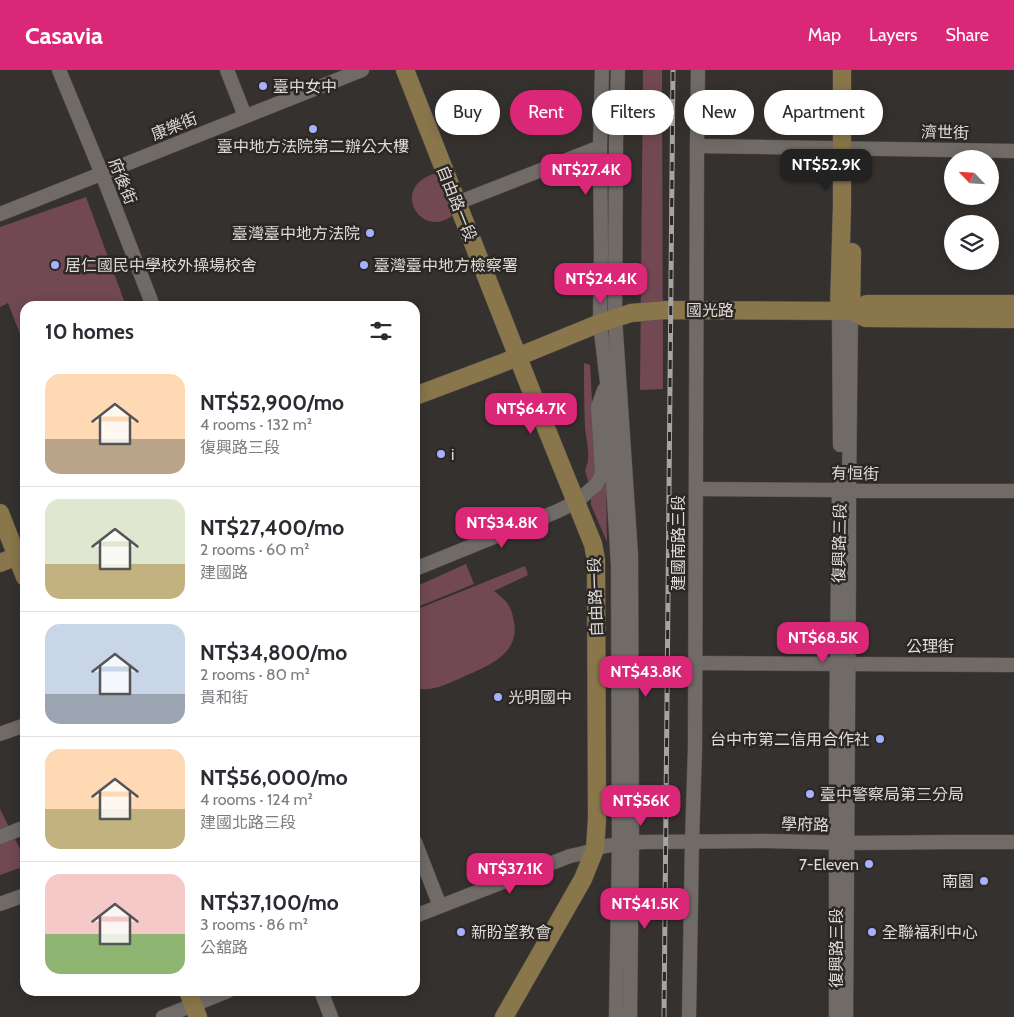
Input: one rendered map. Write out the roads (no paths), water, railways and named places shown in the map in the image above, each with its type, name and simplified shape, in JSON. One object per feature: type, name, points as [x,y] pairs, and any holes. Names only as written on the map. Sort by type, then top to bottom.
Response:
[{"type":"main road","name":"自由路一段","points":[[405,70],[576,502],[596,560],[597,819],[595,849],[575,894],[504,1017]]},
{"type":"main road","name":"復興路三段","points":[[842,70],[848,149]]},
{"type":"main road","name":"復興路三段","points":[[845,311],[848,149],[852,70]]},
{"type":"main road","name":"國光路","points":[[420,394],[608,320],[631,314],[666,310],[845,311],[867,304],[1014,304]]},
{"type":"main road","name":"國光路","points":[[845,311],[866,318],[1014,319]]},
{"type":"main road","points":[[0,513],[20,553]]},
{"type":"main road","points":[[0,563],[20,555]]},
{"type":"street","name":"府後街","points":[[59,70],[151,301]]},
{"type":"street","points":[[227,70],[244,116]]},
{"type":"street","name":"康樂街","points":[[0,214],[362,70]]},
{"type":"street","points":[[602,70],[600,147],[601,251],[631,555],[626,843],[616,1017]]},
{"type":"street","points":[[618,70],[606,382],[618,565],[630,1017]]},
{"type":"street","name":"建國南路三段","points":[[689,1017],[695,748],[696,146],[698,70]]},
{"type":"street","name":"濟世街","points":[[696,146],[1014,150]]},
{"type":"street","points":[[458,203],[600,147]]},
{"type":"street","name":"復興路三段","points":[[845,311],[842,843],[846,1017]]},
{"type":"street","points":[[420,567],[558,511],[576,502],[596,485],[602,474],[598,407],[606,382]]},
{"type":"street","name":"有恒街","points":[[696,489],[1014,491]]},
{"type":"street","name":"公理街","points":[[695,663],[1014,664]]},
{"type":"street","points":[[0,734],[20,727]]},
{"type":"street","points":[[0,837],[20,829]]},
{"type":"street","name":"學府路","points":[[420,914],[570,856],[605,846],[626,843],[767,841],[842,843],[1014,842]]},
{"type":"street","name":"復興路三段","points":[[836,1017],[842,843]]},
{"type":"street","points":[[420,855],[440,906]]},
{"type":"street","points":[[0,904],[20,896]]},
{"type":"street","points":[[163,1017],[215,996]]},
{"type":"street","points":[[323,996],[331,1017]]},
{"type":"railway","points":[[664,1017],[673,70]]},
{"type":"place","name":"臺中女中","points":[[263,86]]},
{"type":"place","name":"臺中地方法院第二辦公大樓","points":[[313,129]]},
{"type":"place","name":"臺灣臺中地方法院","points":[[370,233]]},
{"type":"place","name":"居仁國民中學校外操場校舍","points":[[55,265]]},
{"type":"place","name":"臺灣臺中地方檢察署","points":[[364,265]]},
{"type":"place","name":"i","points":[[441,454]]},
{"type":"place","name":"光明國中","points":[[498,697]]},
{"type":"place","name":"台中市第二信用合作社","points":[[880,739]]},
{"type":"place","name":"臺中警察局第三分局","points":[[810,794]]},
{"type":"place","name":"7-Eleven","points":[[869,864]]},
{"type":"place","name":"南園","points":[[984,881]]},
{"type":"place","name":"新盼望教會","points":[[461,932]]},
{"type":"place","name":"全聯福利中心","points":[[872,932]]}]
